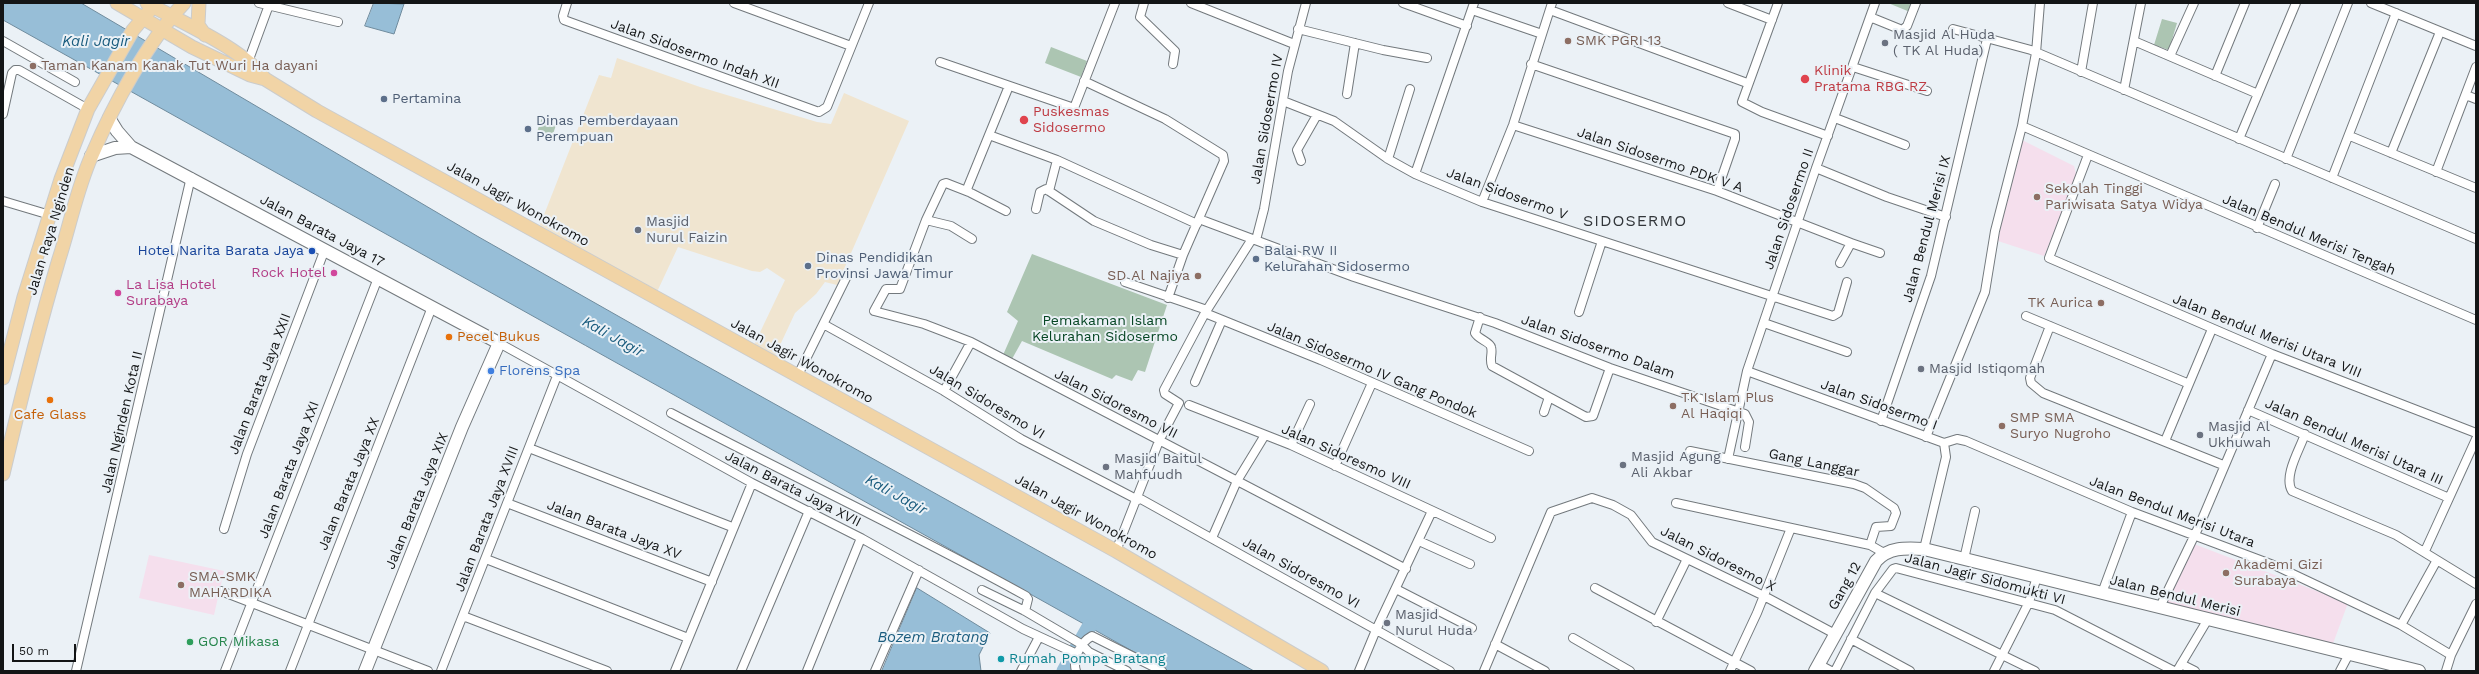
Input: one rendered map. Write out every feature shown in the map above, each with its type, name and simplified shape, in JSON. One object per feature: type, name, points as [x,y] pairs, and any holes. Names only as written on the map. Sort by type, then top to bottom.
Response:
[{"type":"main road","name":"Jalan Jagir Wonokromo","points":[[117,3],[192,47],[250,75],[266,79]]},
{"type":"main road","name":"Jalan Raya Nginden","points":[[3,474],[50,292],[91,156],[121,96],[161,29],[184,3]]},
{"type":"main road","points":[[199,3],[198,25],[205,35]]},
{"type":"main road","name":"Jalan Jagir Wonokromo","points":[[152,4],[256,67],[266,79],[323,115],[797,377],[1116,551],[1322,671]]},
{"type":"main road","name":"Jalan Raya Nginden","points":[[3,378],[6,354],[63,172],[88,109],[98,89],[133,30],[152,4]]},
{"type":"street","points":[[259,3],[338,22]]},
{"type":"street","name":"Jalan Sidosermo Indah XII","points":[[567,3],[563,16],[564,20],[816,112],[822,112],[827,107],[850,46]]},
{"type":"street","points":[[734,3],[850,46],[870,3]]},
{"type":"street","points":[[940,62],[1074,108],[1115,3]]},
{"type":"street","points":[[1144,3],[1140,16],[1175,51],[1173,64]]},
{"type":"street","points":[[1191,3],[1294,44]]},
{"type":"street","name":"Jalan Sidosermo IV","points":[[1160,441],[1179,401],[1165,394],[1164,390],[1206,312],[1254,240],[1264,209],[1294,44],[1306,3]]},
{"type":"street","points":[[1403,3],[1467,26]]},
{"type":"street","points":[[1728,3],[1772,20]]},
{"type":"street","points":[[1778,3],[1747,83],[1742,102],[1746,106],[1828,136]]},
{"type":"street","name":"Jalan Sidosermo II","points":[[1728,459],[1747,371],[1816,168],[1875,3]]},
{"type":"street","points":[[1870,17],[1902,30],[1907,26],[1916,3]]},
{"type":"street","points":[[1926,437],[1981,306],[1995,231],[2022,126],[2029,50],[2040,3]]},
{"type":"street","points":[[2081,72],[2093,3]]},
{"type":"street","points":[[2124,90],[2141,3]]},
{"type":"street","points":[[2170,56],[2194,3]]},
{"type":"street","points":[[2215,76],[2245,3]]},
{"type":"street","points":[[2239,139],[2296,3]]},
{"type":"street","points":[[2286,159],[2348,3]]},
{"type":"street","points":[[2371,3],[2476,46]]},
{"type":"street","points":[[248,62],[269,5]]},
{"type":"street","points":[[1415,174],[1473,7],[1542,34]]},
{"type":"street","points":[[1482,202],[1513,125],[1531,64],[1551,7],[1598,28],[1747,83]]},
{"type":"street","points":[[2332,178],[2350,136],[2396,13]]},
{"type":"street","points":[[1298,28],[1355,43],[1428,58]]},
{"type":"street","points":[[1952,29],[2029,50],[2476,238]]},
{"type":"street","points":[[2391,153],[2440,32]]},
{"type":"street","name":"Jalan Bendul Merisi IX","points":[[1881,422],[1931,276],[1987,39]]},
{"type":"street","points":[[3,41],[75,82]]},
{"type":"street","points":[[2134,41],[2258,94]]},
{"type":"street","points":[[1347,94],[1355,43]]},
{"type":"street","points":[[1531,64],[1732,132],[1735,135],[1735,139],[1717,191]]},
{"type":"street","points":[[1853,67],[1927,91]]},
{"type":"street","points":[[2436,172],[2476,67]]},
{"type":"street","points":[[3,114],[12,73],[15,70],[19,70],[88,109]]},
{"type":"street","points":[[1084,81],[1164,120],[1222,153],[1224,161],[1183,256],[1168,298]]},
{"type":"street","points":[[969,192],[967,187],[1010,86]]},
{"type":"street","points":[[1388,159],[1410,89]]},
{"type":"street","points":[[2466,95],[2476,99]]},
{"type":"street","name":"Jalan Sidosermo V","points":[[1283,101],[1334,121],[1388,159],[1415,174],[1482,202],[1834,316],[1838,313],[1847,282]]},
{"type":"street","points":[[1301,161],[1297,149],[1317,115]]},
{"type":"street","name":"Jalan Barata Jaya 17","points":[[109,118],[117,131],[131,147],[191,177],[499,343]]},
{"type":"street","points":[[1835,118],[1905,145]]},
{"type":"street","name":"Jalan Sidosermo PDK V A","points":[[1513,125],[1717,191],[1797,223],[1880,253]]},
{"type":"street","name":"Jalan Bendul Merisi Tengah","points":[[2022,126],[2257,228],[2476,320]]},
{"type":"street","name":"Jalan Sidosermo Dalam","points":[[989,135],[1056,160],[1198,222],[1254,240],[1354,278],[1480,317],[1610,368],[1738,410]]},
{"type":"street","points":[[2350,136],[2476,188]]},
{"type":"street","points":[[91,156],[115,148],[131,147]]},
{"type":"street","name":"Jalan Bendul Merisi Utara VIII","points":[[2088,155],[2049,258],[2272,354],[2476,433]]},
{"type":"street","points":[[1049,191],[1056,160]]},
{"type":"street","points":[[1816,168],[1887,197],[1946,217]]},
{"type":"street","name":"Jalan Nginden Kota II","points":[[76,671],[191,177]]},
{"type":"street","points":[[972,239],[948,224],[926,220],[944,183],[969,192],[1006,211]]},
{"type":"street","points":[[2257,228],[2275,184]]},
{"type":"street","points":[[1036,209],[1041,190],[1049,191],[1094,221],[1151,245],[1183,256]]},
{"type":"street","points":[[3,201],[50,215]]},
{"type":"street","name":"Jalan Sidoresmo VII","points":[[926,220],[900,289],[886,289],[873,310],[918,322],[971,342],[1406,569]]},
{"type":"street","points":[[1579,312],[1602,241]]},
{"type":"street","points":[[1840,264],[1851,243]]},
{"type":"street","name":"Jalan Barata Jaya XXII","points":[[224,529],[247,454],[325,249]]},
{"type":"street","points":[[797,377],[825,324],[848,274]]},
{"type":"street","name":"Jalan Barata Jaya XXI","points":[[225,671],[378,278]]},
{"type":"street","name":"Jalan Sidosermo IV Gang Pondok","points":[[1125,282],[1206,312],[1529,451]]},
{"type":"street","name":"Jalan Barata Jaya XX","points":[[290,671],[432,307]]},
{"type":"street","points":[[2026,316],[2188,383]]},
{"type":"street","points":[[1480,317],[1475,332],[1477,337],[1490,343],[1492,347],[1489,360],[1492,366],[1586,417],[1591,417],[1595,414],[1610,368]]},
{"type":"street","points":[[1195,382],[1222,320]]},
{"type":"street","points":[[1764,323],[1847,352]]},
{"type":"street","name":"Jalan Sidoresmo VI","points":[[825,324],[944,391],[1021,439],[1212,538],[1450,671]]},
{"type":"street","points":[[2050,326],[2030,378],[2036,388],[2043,393],[2223,465]]},
{"type":"street","points":[[2165,441],[2212,328]]},
{"type":"street","points":[[944,391],[971,342]]},
{"type":"street","name":"Jalan Barata Jaya XVII","points":[[499,343],[752,483],[861,538],[1039,636],[1077,648]]},
{"type":"street","name":"Jalan Barata Jaya XIX","points":[[366,671],[462,427],[499,343]]},
{"type":"street","points":[[2160,608],[2194,536],[2223,465],[2272,354]]},
{"type":"street","name":"Jalan Sidosermo I","points":[[1747,371],[1881,422],[1944,443],[1946,457],[1924,549]]},
{"type":"street","name":"Jalan Barata Jaya XVIII","points":[[441,671],[557,376]]},
{"type":"street","points":[[1335,466],[1372,383]]},
{"type":"street","points":[[1544,412],[1549,397]]},
{"type":"street","points":[[1291,445],[1310,404]]},
{"type":"street","name":"Jalan Sidoresmo VIII","points":[[1189,405],[1291,445],[1491,538]]},
{"type":"street","points":[[1738,410],[1747,415],[1749,419],[1745,447]]},
{"type":"street","name":"Jalan Bendul Merisi Utara III","points":[[2248,410],[2449,498]]},
{"type":"street","points":[[670,413],[799,480],[938,548],[1019,592],[1027,597],[1025,611]]},
{"type":"street","points":[[2305,434],[2290,474],[2289,482],[2292,491],[2396,535],[2425,551],[2476,584]]},
{"type":"street","points":[[1212,538],[1237,481],[1265,435]]},
{"type":"street","name":"Jalan Bendul Merisi Utara","points":[[1944,443],[1957,439],[1966,441],[2132,512],[2276,566],[2401,625],[2451,655]]},
{"type":"street","points":[[2425,551],[2476,439]]},
{"type":"street","points":[[1116,551],[1160,441]]},
{"type":"street","points":[[529,448],[732,528]]},
{"type":"street","name":"Gang Langgar","points":[[1690,451],[1837,480],[1865,488],[1894,508],[1896,512],[1891,526],[1876,527],[1870,545]]},
{"type":"street","points":[[675,671],[712,582],[732,528],[752,483]]},
{"type":"street","name":"Jalan Sidoresmo X","points":[[1495,644],[1551,512],[1592,498],[1613,505],[1631,515],[1652,542],[1764,596],[1835,634]]},
{"type":"street","name":"Jalan Barata Jaya XV","points":[[507,503],[712,582]]},
{"type":"street","points":[[1676,503],[1870,545],[1884,553],[1906,548],[1924,549]]},
{"type":"street","points":[[741,671],[809,511]]},
{"type":"street","points":[[1359,671],[1376,630],[1432,511]]},
{"type":"street","points":[[1964,559],[1975,511]]},
{"type":"street","points":[[2102,593],[2132,512]]},
{"type":"street","points":[[1730,671],[1764,596],[1791,528]]},
{"type":"street","points":[[807,671],[861,538]]},
{"type":"street","points":[[1419,541],[1470,564]]},
{"type":"street","name":"Jalan Bendul Merisi","points":[[1924,549],[2419,671]]},
{"type":"street","name":"Gang 12","points":[[1817,668],[1876,561],[1884,553]]},
{"type":"street","points":[[486,559],[688,638]]},
{"type":"street","points":[[1656,622],[1687,559]]},
{"type":"street","points":[[2401,625],[2437,560]]},
{"type":"street","name":"Jalan Jagir Sidomukti VI","points":[[1835,671],[1875,593],[1893,568],[2030,598],[2073,617],[2178,668],[2195,671]]},
{"type":"street","points":[[875,671],[919,570]]},
{"type":"street","points":[[1994,671],[2001,654],[2030,598],[2037,577]]},
{"type":"street","points":[[1595,588],[1656,622],[1751,671]]},
{"type":"street","points":[[1396,589],[1472,628]]},
{"type":"street","points":[[982,590],[1025,611],[1077,648],[1089,652],[1127,671]]},
{"type":"street","points":[[221,591],[428,671]]},
{"type":"street","points":[[1875,593],[2035,671]]},
{"type":"street","points":[[2446,671],[2451,655],[2474,615],[2476,604]]},
{"type":"street","points":[[463,616],[607,671]]},
{"type":"street","points":[[2178,668],[2208,619]]},
{"type":"street","points":[[1021,671],[1039,636]]},
{"type":"street","points":[[1076,671],[1077,648],[1092,636],[1097,637],[1162,671]]},
{"type":"street","points":[[1573,638],[1630,671]]},
{"type":"street","points":[[1851,639],[1910,671]]},
{"type":"street","points":[[1484,671],[1495,644],[1545,671]]},
{"type":"street","points":[[2340,671],[2349,654]]},
{"type":"street","points":[[1817,668],[1832,671]]},
{"type":"shaded area","points":[[617,58],[700,87],[817,122],[831,124],[844,93],[909,121],[837,285],[825,282],[816,294],[795,313],[774,358],[753,347],[785,280],[767,268],[760,272],[752,271],[678,247],[656,294],[540,225],[599,75],[611,78]]},
{"type":"shaded area","name":"Sekolah Tinggi Pariwisata Satya Widya","points":[[2018,138],[2074,166],[2077,178],[2044,256],[1998,241]]},
{"type":"shaded area","name":"Akademi Gizi Surabaya","points":[[2194,544],[2348,603],[2331,649],[2164,609]]},
{"type":"shaded area","name":"SMA-SMK MAHARDIKA","points":[[149,555],[224,571],[214,615],[139,598]]},
{"type":"green space","points":[[1888,3],[1914,3],[1910,12]]},
{"type":"green space","points":[[2162,19],[2177,23],[2169,50],[2154,45]]},
{"type":"green space","points":[[1051,47],[1087,61],[1081,77],[1045,63]]},
{"type":"green space","points":[[542,117],[557,122],[551,140],[536,135]]},
{"type":"green space","name":"Pemakaman Islam Kelurahan Sidosermo","points":[[1032,254],[1167,305],[1145,372],[1138,370],[1132,381],[1116,375],[1112,379],[1022,341],[1012,359],[1003,355],[1018,321],[1007,312]]},
{"type":"water","name":"Kali Jagir","points":[[3,3],[81,3],[477,236],[685,354],[1254,671],[1168,671],[3,20]]},
{"type":"water","points":[[374,3],[404,4],[394,34],[365,26]]},
{"type":"water","name":"Bozem Bratang","points":[[917,588],[990,633],[979,655],[981,671],[882,671]]},
{"type":"waterway","points":[[1064,671],[1089,627]]},
{"type":"place","name":"SMK PGRI 13","points":[[1568,41]]},
{"type":"place","name":"Masjid Al Huda ( TK Al Huda)","points":[[1885,43]]},
{"type":"place","name":"Taman Kanam Kanak Tut Wuri Ha dayani","points":[[33,66]]},
{"type":"place","name":"Klinik Pratama RBG RZ","points":[[1805,79]]},
{"type":"place","name":"Pertamina","points":[[384,99]]},
{"type":"place","name":"Puskesmas Sidosermo","points":[[1024,120]]},
{"type":"place","name":"Dinas Pemberdayaan Perempuan","points":[[528,129]]},
{"type":"place","name":"Sekolah Tinggi Pariwisata Satya Widya","points":[[2037,197]]},
{"type":"place","name":"Masjid Nurul Faizin","points":[[638,230]]},
{"type":"place","name":"Hotel Narita Barata Jaya","points":[[312,251]]},
{"type":"place","name":"Balai RW II Kelurahan Sidosermo","points":[[1256,259]]},
{"type":"place","name":"Dinas Pendidikan Provinsi Jawa Timur","points":[[808,266]]},
{"type":"place","name":"Rock Hotel","points":[[334,273]]},
{"type":"place","name":"SD Al Najiya","points":[[1198,276]]},
{"type":"place","name":"La Lisa Hotel Surabaya","points":[[118,293]]},
{"type":"place","name":"TK Aurica","points":[[2101,303]]},
{"type":"place","name":"Pecel Bukus","points":[[449,337]]},
{"type":"place","name":"Masjid Istiqomah","points":[[1921,369]]},
{"type":"place","name":"Florens Spa","points":[[491,371]]},
{"type":"place","name":"Cafe Glass","points":[[50,400]]},
{"type":"place","name":"TK Islam Plus Al Haqiqi","points":[[1673,406]]},
{"type":"place","name":"SMP SMA Suryo Nugroho","points":[[2002,426]]},
{"type":"place","name":"Masjid Al Ukhuwah","points":[[2200,435]]},
{"type":"place","name":"Masjid Agung Ali Akbar","points":[[1623,465]]},
{"type":"place","name":"Masjid Baitul Mahfuudh","points":[[1106,467]]},
{"type":"place","name":"Akademi Gizi Surabaya","points":[[2226,573]]},
{"type":"place","name":"SMA-SMK MAHARDIKA","points":[[181,585]]},
{"type":"place","name":"Masjid Nurul Huda","points":[[1387,623]]},
{"type":"place","name":"GOR Mikasa","points":[[190,642]]},
{"type":"place","name":"Rumah Pompa Bratang","points":[[1001,659]]},
{"type":"district","name":"SIDOSERMO","points":[[1635,221]]}]
